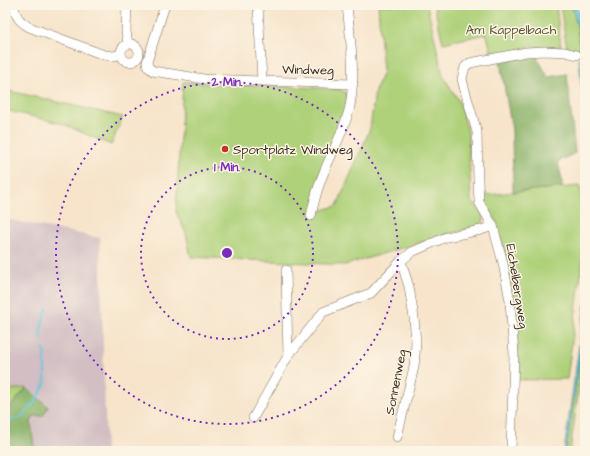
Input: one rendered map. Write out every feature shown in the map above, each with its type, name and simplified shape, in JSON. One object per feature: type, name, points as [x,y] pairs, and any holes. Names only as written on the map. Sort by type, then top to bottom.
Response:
[{"type":"street","points":[[14,5],[17,17],[29,27],[104,55],[114,56],[121,54]]},
{"type":"street","points":[[127,5],[126,30],[128,44]]},
{"type":"street","name":"Windweg","points":[[165,5],[147,62],[148,67],[153,71],[204,79],[353,84]]},
{"type":"street","points":[[258,5],[262,82]]},
{"type":"street","points":[[311,216],[316,195],[339,140],[350,107],[353,84],[347,5]]},
{"type":"street","points":[[128,44],[134,44],[138,48],[140,54],[137,59],[132,62],[126,62],[121,54],[123,47],[128,44]]},
{"type":"street","name":"Eichelbergweg","points":[[511,451],[514,354],[510,301],[503,263],[493,226],[479,202],[477,132],[462,79],[465,67],[470,64],[526,52],[565,52],[577,55]]},
{"type":"street","points":[[253,418],[288,356],[323,312],[371,293],[401,261],[412,252],[446,238],[493,226]]},
{"type":"street","name":"Sonnenweg","points":[[397,437],[414,367],[416,343],[409,288],[401,261]]},
{"type":"street","points":[[286,270],[288,356]]},
{"type":"shaded area","points":[[5,219],[100,238],[106,451],[51,451],[34,448],[31,422],[34,416],[27,388],[5,390]]},
{"type":"green space","points":[[378,5],[427,5],[443,76],[459,101],[468,132],[471,200],[484,218],[483,224],[345,265],[191,257],[186,233],[176,212],[183,82],[339,89],[346,93],[348,103],[330,150],[315,212],[337,206],[370,129],[375,91],[383,72]]},
{"type":"green space","name":"Am Kappelbach","points":[[434,5],[556,5],[561,47],[531,47],[492,57],[487,34],[443,43]]},
{"type":"green space","points":[[560,5],[572,5],[578,31],[580,52],[567,49]]},
{"type":"green space","points":[[536,55],[548,77],[567,74],[575,153],[558,162],[562,187],[513,192],[512,130],[500,62],[517,57]]},
{"type":"green space","points":[[5,90],[123,117],[111,145],[63,124],[5,110]]},
{"type":"green space","points":[[580,186],[585,242],[567,379],[518,380],[518,354],[514,298],[507,260],[496,221],[481,196]]},
{"type":"green space","points":[[585,325],[585,344],[570,451],[566,451]]},
{"type":"green space","points":[[27,388],[7,410],[5,410],[5,390]]},
{"type":"green space","points":[[27,388],[48,407],[43,416],[34,416],[31,422],[34,448],[30,451],[5,451],[5,410],[7,410]]},
{"type":"water","points":[[572,5],[577,5],[585,53],[580,52],[578,31]]},
{"type":"water","points":[[583,58],[585,74],[585,121],[579,59]]},
{"type":"water","points":[[585,304],[585,325],[566,451],[564,451]]},
{"type":"waterway","points":[[581,50],[582,59]]},
{"type":"waterway","points":[[42,339],[40,332],[47,308]]},
{"type":"waterway","points":[[5,421],[20,418],[36,401],[45,384],[44,349]]},
{"type":"place","name":"Sportplatz Windweg","points":[[225,149]]}]
